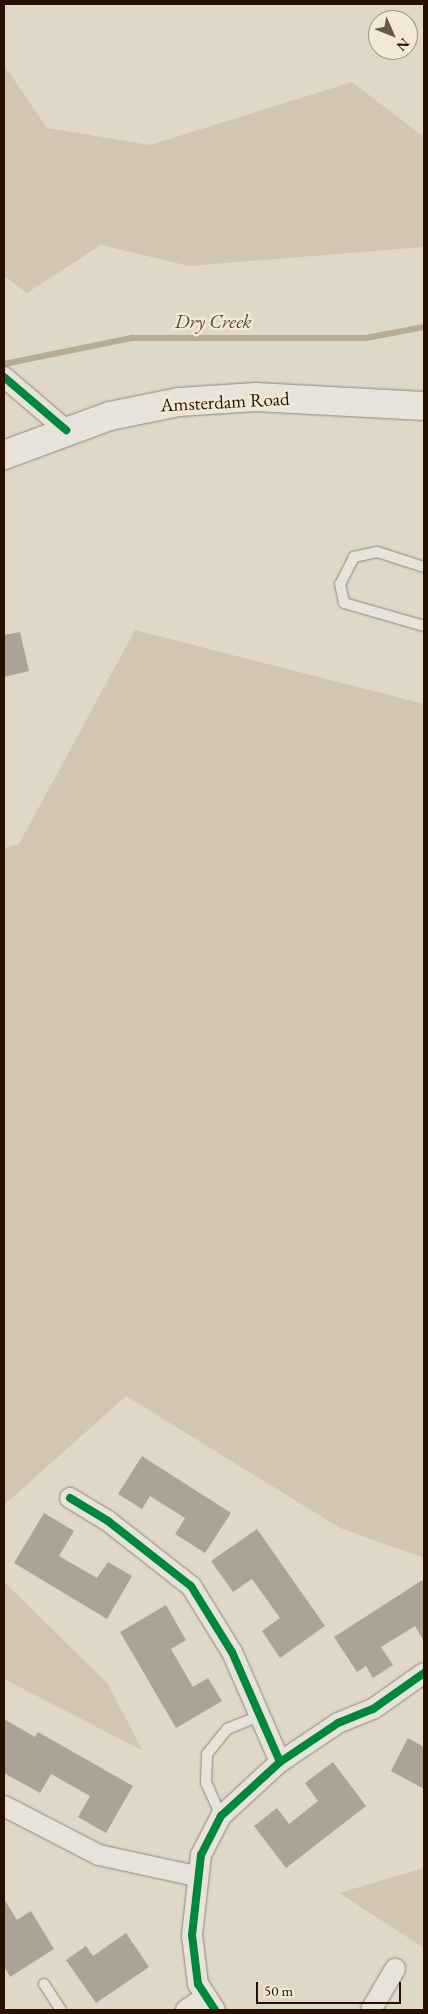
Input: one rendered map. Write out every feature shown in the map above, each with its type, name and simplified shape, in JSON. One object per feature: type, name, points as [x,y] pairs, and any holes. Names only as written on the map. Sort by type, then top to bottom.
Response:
[{"type":"main road","name":"Amsterdam Road","points":[[4,455],[66,430],[179,402],[256,397],[424,406]]},
{"type":"street","points":[[4,377],[37,400],[66,430]]},
{"type":"street","points":[[70,1498],[108,1521],[191,1586],[232,1652],[280,1762]]},
{"type":"street","points":[[186,2010],[210,2004],[198,1984],[192,1936],[196,1876],[208,1836],[221,1816],[280,1762],[338,1724],[373,1709],[424,1673]]},
{"type":"street","points":[[4,1806],[99,1855],[196,1876]]},
{"type":"street","points":[[371,2010],[395,1969]]},
{"type":"lane","points":[[424,567],[377,552],[354,556],[340,584],[344,603],[424,626]]},
{"type":"lane","points":[[221,1816],[206,1783],[207,1754],[227,1729],[260,1716]]},
{"type":"lane","points":[[44,1984],[60,2010]]},
{"type":"shaded area","points":[[4,65],[47,128],[150,145],[352,82],[424,137],[424,247],[189,266],[101,245],[27,293],[4,276]]},
{"type":"shaded area","points":[[135,630],[424,704],[424,1558],[340,1528],[126,1396],[4,1505],[4,848],[19,844]]},
{"type":"shaded area","points":[[4,1582],[107,1683],[143,1751],[4,1679]]},
{"type":"shaded area","points":[[424,1868],[424,1948],[339,1893]]},
{"type":"building","points":[[20,632],[29,671],[4,677],[4,635]]},
{"type":"building","points":[[142,1456],[231,1513],[205,1553],[175,1534],[185,1518],[150,1496],[142,1509],[118,1494]]},
{"type":"building","points":[[44,1513],[74,1531],[59,1556],[97,1578],[108,1562],[132,1576],[107,1619],[14,1563]]},
{"type":"building","points":[[257,1529],[325,1626],[280,1658],[262,1631],[280,1618],[252,1579],[233,1592],[211,1561]]},
{"type":"building","points":[[424,1579],[424,1641],[415,1626],[381,1647],[393,1665],[373,1678],[366,1666],[357,1672],[334,1637]]},
{"type":"building","points":[[166,1605],[186,1640],[171,1649],[193,1687],[208,1678],[222,1701],[176,1728],[120,1632]]},
{"type":"building","points":[[4,1719],[35,1737],[38,1732],[133,1786],[106,1833],[78,1817],[90,1796],[51,1774],[40,1793],[4,1773]]},
{"type":"building","points":[[408,1738],[424,1747],[424,1789],[391,1771]]},
{"type":"building","points":[[333,1762],[366,1806],[286,1868],[254,1826],[277,1808],[289,1824],[318,1801],[305,1783]]},
{"type":"building","points":[[4,1899],[17,1920],[31,1911],[54,1949],[10,1977],[4,1966]]},
{"type":"building","points":[[126,1933],[149,1967],[96,2003],[66,1960],[86,1946],[93,1956]]},
{"type":"waterway","name":"Dry Creek","points":[[4,364],[132,338],[366,338],[424,327]]},
{"type":"cycle path","points":[[4,377],[66,430]]},
{"type":"cycle path","points":[[70,1498],[108,1521],[191,1586],[232,1652],[280,1762]]},
{"type":"cycle path","points":[[215,2010],[198,1984],[192,1935],[201,1855],[221,1816],[280,1762],[338,1723],[373,1709],[424,1673]]}]
